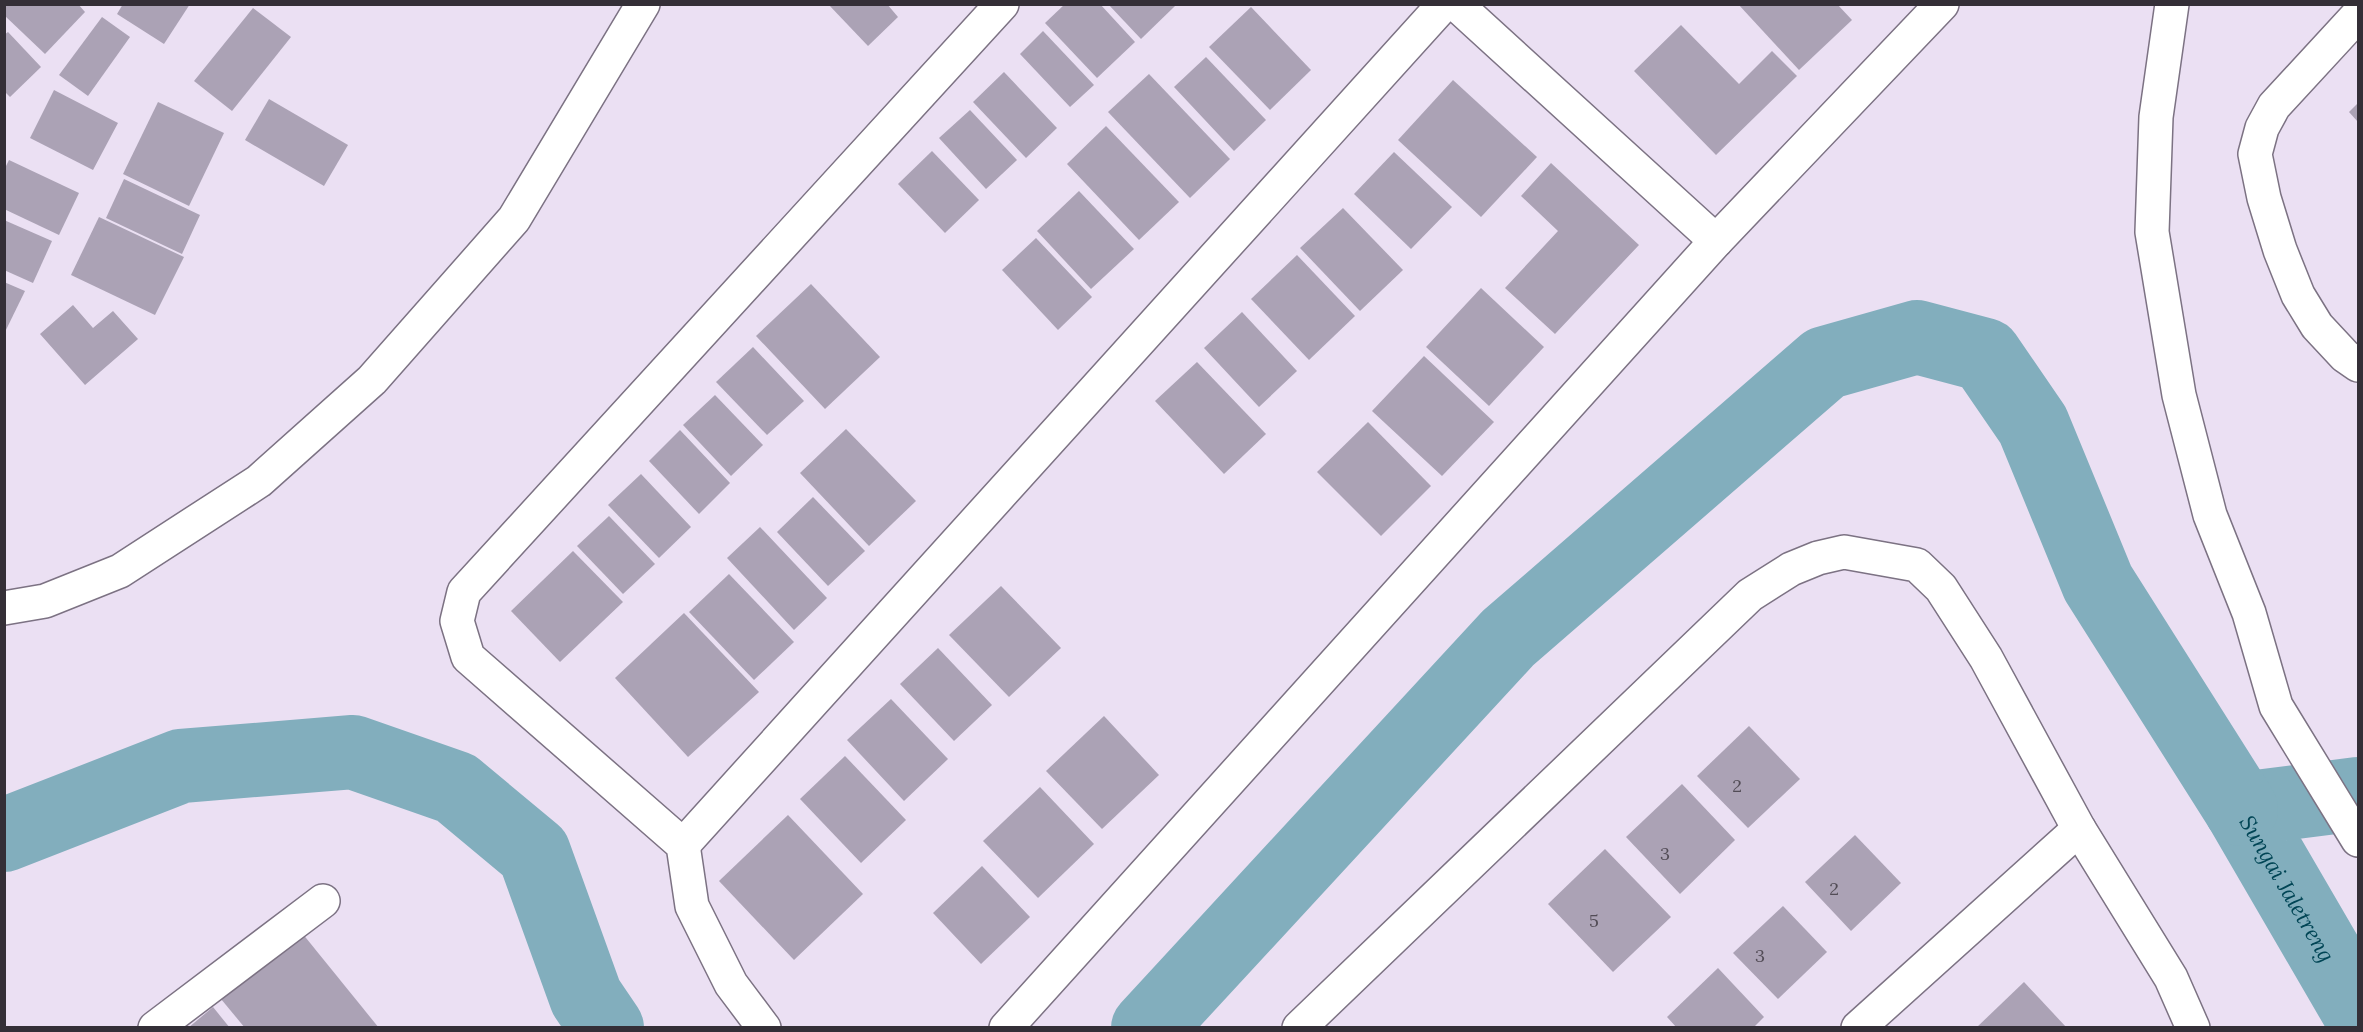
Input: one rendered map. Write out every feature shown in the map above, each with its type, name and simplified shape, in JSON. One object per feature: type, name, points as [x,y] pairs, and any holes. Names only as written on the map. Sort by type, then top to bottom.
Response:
[{"type":"street","points":[[4,608],[45,601],[120,571],[259,481],[372,380],[514,219],[643,4]]},
{"type":"street","points":[[764,1028],[731,984],[692,906],[683,845],[468,657],[457,621],[464,592],[1002,4]]},
{"type":"street","points":[[683,845],[1444,4]]},
{"type":"street","points":[[1456,4],[1716,241]]},
{"type":"street","points":[[1006,1028],[1716,241],[1942,4]]},
{"type":"street","points":[[2172,4],[2156,117],[2152,232],[2179,395],[2210,515],[2249,613],[2276,706],[2358,840]]},
{"type":"street","points":[[2358,15],[2274,106],[2262,128],[2255,154],[2264,198],[2280,250],[2298,295],[2317,326],[2345,356],[2358,365]]},
{"type":"street","points":[[1299,1028],[1750,595],[1791,568],[1844,552],[1917,565],[1941,588],[1986,658],[2079,829],[2171,978],[2193,1028]]},
{"type":"street","points":[[1858,1028],[2079,829]]},
{"type":"street","points":[[155,1028],[323,901]]},
{"type":"building","points":[[4,4],[78,4],[85,12],[45,54],[4,15]]},
{"type":"building","points":[[123,4],[190,4],[164,44],[117,14]]},
{"type":"building","points":[[828,4],[887,4],[898,17],[868,46]]},
{"type":"building","points":[[1065,4],[1100,4],[1135,42],[1097,78],[1045,23]]},
{"type":"building","points":[[1108,4],[1174,4],[1175,6],[1141,39]]},
{"type":"building","points":[[1738,4],[1837,4],[1852,20],[1799,70]]},
{"type":"building","points":[[1251,7],[1311,70],[1270,110],[1209,47]]},
{"type":"building","points":[[253,8],[291,37],[232,111],[194,81]]},
{"type":"building","points":[[102,17],[130,37],[88,96],[59,75]]},
{"type":"building","points":[[1681,25],[1739,84],[1772,51],[1797,76],[1716,155],[1634,71]]},
{"type":"building","points":[[1043,31],[1094,85],[1070,107],[1020,54]]},
{"type":"building","points":[[8,32],[41,67],[10,97],[4,91],[4,35]]},
{"type":"building","points":[[1206,57],[1266,120],[1234,151],[1174,87]]},
{"type":"building","points":[[1004,72],[1057,128],[1026,158],[973,102]]},
{"type":"building","points":[[1149,74],[1230,159],[1190,198],[1108,112]]},
{"type":"building","points":[[1453,80],[1537,157],[1481,217],[1398,140]]},
{"type":"building","points":[[54,90],[118,123],[93,170],[30,138]]},
{"type":"building","points":[[269,99],[348,145],[324,186],[245,140]]},
{"type":"building","points":[[158,102],[224,133],[189,206],[123,174]]},
{"type":"building","points":[[2358,103],[2358,122],[2349,112]]},
{"type":"building","points":[[970,110],[1017,160],[986,189],[939,138]]},
{"type":"building","points":[[1106,126],[1179,202],[1139,240],[1067,164]]},
{"type":"building","points":[[932,151],[979,200],[945,233],[898,184]]},
{"type":"building","points":[[1394,152],[1452,207],[1411,249],[1354,194]]},
{"type":"building","points":[[9,160],[79,193],[59,235],[4,209],[4,170]]},
{"type":"building","points":[[1551,163],[1639,245],[1555,334],[1505,288],[1558,231],[1521,196]]},
{"type":"building","points":[[124,179],[200,215],[182,254],[106,218]]},
{"type":"building","points":[[1079,191],[1134,249],[1091,289],[1037,231]]},
{"type":"building","points":[[1343,208],[1403,270],[1360,311],[1300,248]]},
{"type":"building","points":[[99,217],[184,257],[155,315],[71,275]]},
{"type":"building","points":[[4,220],[52,241],[33,283],[4,270]]},
{"type":"building","points":[[1036,238],[1092,297],[1058,330],[1002,270]]},
{"type":"building","points":[[1297,255],[1355,316],[1309,360],[1251,299]]},
{"type":"building","points":[[4,282],[25,291],[4,334]]},
{"type":"building","points":[[811,284],[880,357],[825,409],[756,336]]},
{"type":"building","points":[[1481,288],[1544,347],[1489,406],[1426,347]]},
{"type":"building","points":[[73,305],[93,328],[113,311],[138,339],[85,385],[40,334]]},
{"type":"building","points":[[1242,312],[1297,371],[1259,407],[1204,348]]},
{"type":"building","points":[[753,347],[804,401],[767,435],[716,382]]},
{"type":"building","points":[[1424,356],[1494,422],[1442,476],[1372,411]]},
{"type":"building","points":[[1197,362],[1266,434],[1224,474],[1155,401]]},
{"type":"building","points":[[715,395],[763,445],[731,476],[683,425]]},
{"type":"building","points":[[1368,422],[1431,486],[1381,536],[1317,472]]},
{"type":"building","points":[[846,429],[916,501],[869,546],[800,473]]},
{"type":"building","points":[[680,430],[730,483],[699,514],[649,461]]},
{"type":"building","points":[[641,474],[691,527],[659,558],[608,505]]},
{"type":"building","points":[[813,497],[865,551],[828,586],[777,532]]},
{"type":"building","points":[[609,516],[655,564],[623,594],[577,546]]},
{"type":"building","points":[[760,527],[827,598],[794,630],[727,558]]},
{"type":"building","points":[[573,551],[623,602],[560,662],[511,611]]},
{"type":"building","points":[[729,574],[794,642],[754,680],[689,612]]},
{"type":"building","points":[[1001,586],[1061,648],[1009,697],[949,635]]},
{"type":"building","points":[[684,613],[759,692],[688,757],[615,678]]},
{"type":"building","points":[[938,648],[992,705],[954,741],[900,684]]},
{"type":"building","points":[[891,699],[948,759],[904,801],[847,740]]},
{"type":"building","points":[[1104,716],[1159,775],[1102,829],[1046,771]]},
{"type":"building","points":[[1749,726],[1800,779],[1748,828],[1697,776]]},
{"type":"building","points":[[845,756],[906,820],[861,863],[800,799]]},
{"type":"building","points":[[1682,784],[1735,840],[1680,894],[1626,837]]},
{"type":"building","points":[[1040,787],[1094,844],[1038,898],[983,841]]},
{"type":"building","points":[[788,815],[863,894],[794,960],[719,881]]},
{"type":"building","points":[[1855,835],[1901,883],[1851,931],[1805,882]]},
{"type":"building","points":[[1605,849],[1671,917],[1613,972],[1548,904]]},
{"type":"building","points":[[982,866],[1030,917],[981,964],[933,913]]},
{"type":"building","points":[[1783,906],[1827,952],[1778,999],[1733,953]]},
{"type":"building","points":[[302,933],[379,1028],[245,1028],[221,999]]},
{"type":"building","points":[[1718,968],[1764,1017],[1753,1028],[1677,1028],[1667,1017]]},
{"type":"building","points":[[2024,982],[2067,1028],[1976,1028]]},
{"type":"building","points":[[213,1007],[230,1028],[188,1028]]},
{"type":"waterway","points":[[1148,1028],[1508,638],[1825,363],[1917,337],[1985,355],[2033,425],[2098,583],[2241,809]]},
{"type":"waterway","points":[[4,835],[181,766],[353,752],[456,788],[534,853],[586,997],[607,1028]]},
{"type":"waterway","name":"Sungai Jaletreng","points":[[2358,794],[2241,809],[2358,1010]]}]
